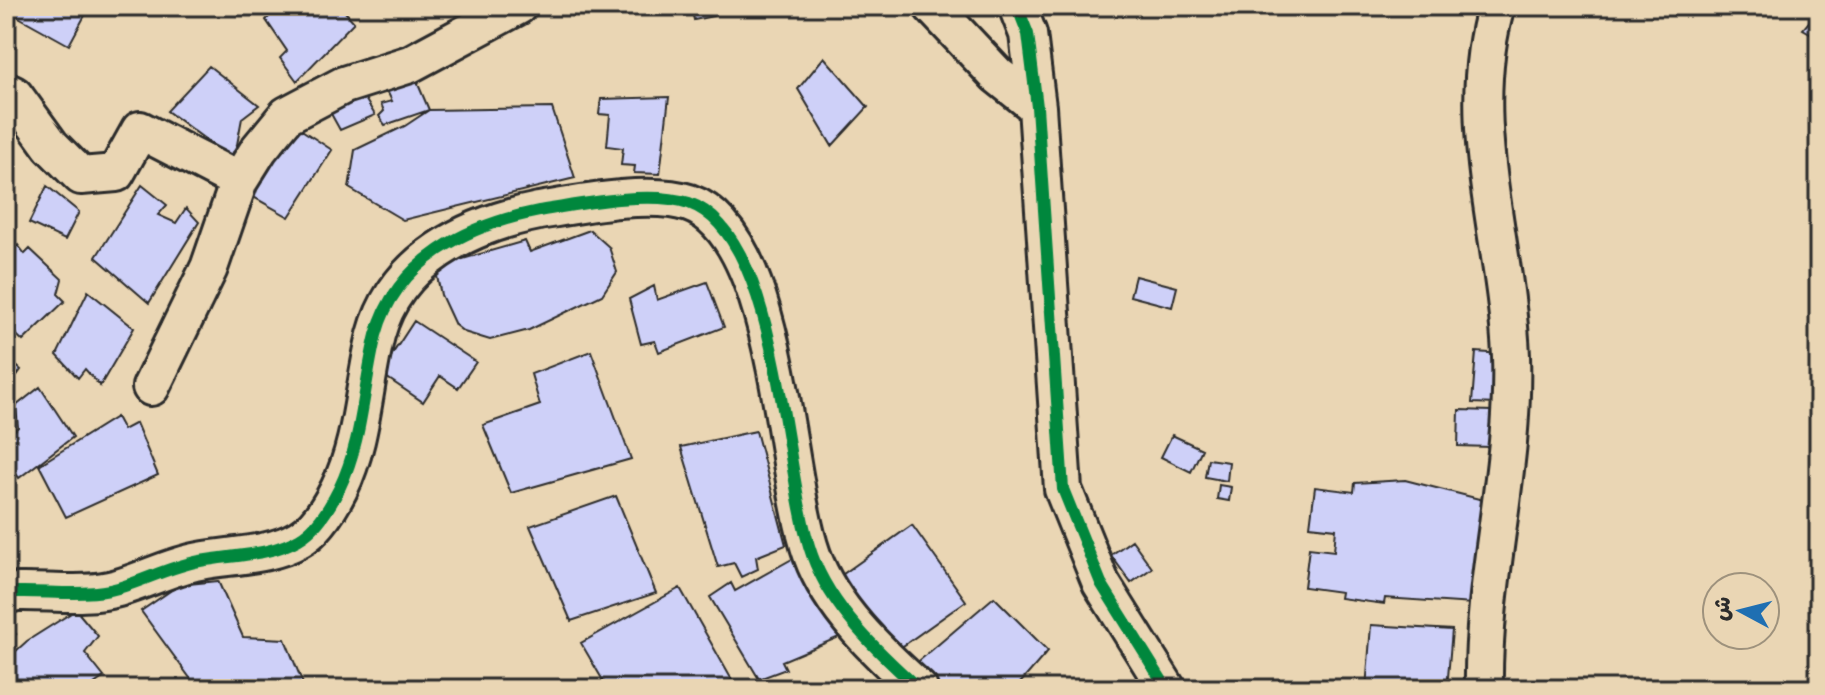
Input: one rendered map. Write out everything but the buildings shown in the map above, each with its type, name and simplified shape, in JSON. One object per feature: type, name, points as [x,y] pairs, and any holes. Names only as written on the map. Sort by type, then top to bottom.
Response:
[{"type":"street","points":[[151,387],[209,268],[239,181],[259,149],[287,115],[344,85],[410,64],[518,6]]},
{"type":"street","points":[[932,6],[997,75],[1037,107]]},
{"type":"street","points":[[1017,6],[1028,34],[1037,107],[1063,489],[1101,583],[1167,689]]},
{"type":"street","points":[[1484,689],[1486,620],[1510,421],[1511,355],[1484,124],[1483,73],[1496,6]]},
{"type":"street","points":[[6,91],[14,95],[51,146],[81,176],[116,173],[140,130],[239,181]]},
{"type":"street","points":[[6,595],[116,589],[180,565],[260,552],[299,539],[323,516],[346,472],[360,428],[377,332],[401,282],[418,264],[470,230],[521,215],[585,203],[663,199],[694,205],[716,221],[752,279],[776,365],[794,482],[813,558],[856,626],[919,689]]},
{"type":"cycle path","points":[[1017,6],[1028,34],[1037,107],[1063,489],[1101,583],[1167,689]]},
{"type":"cycle path","points":[[6,595],[17,592],[106,591],[189,563],[263,552],[288,545],[306,535],[327,510],[347,470],[358,432],[376,335],[386,309],[400,286],[418,266],[461,237],[512,217],[615,200],[673,199],[689,203],[719,224],[743,260],[774,360],[802,517],[820,574],[857,628],[919,689]]}]
